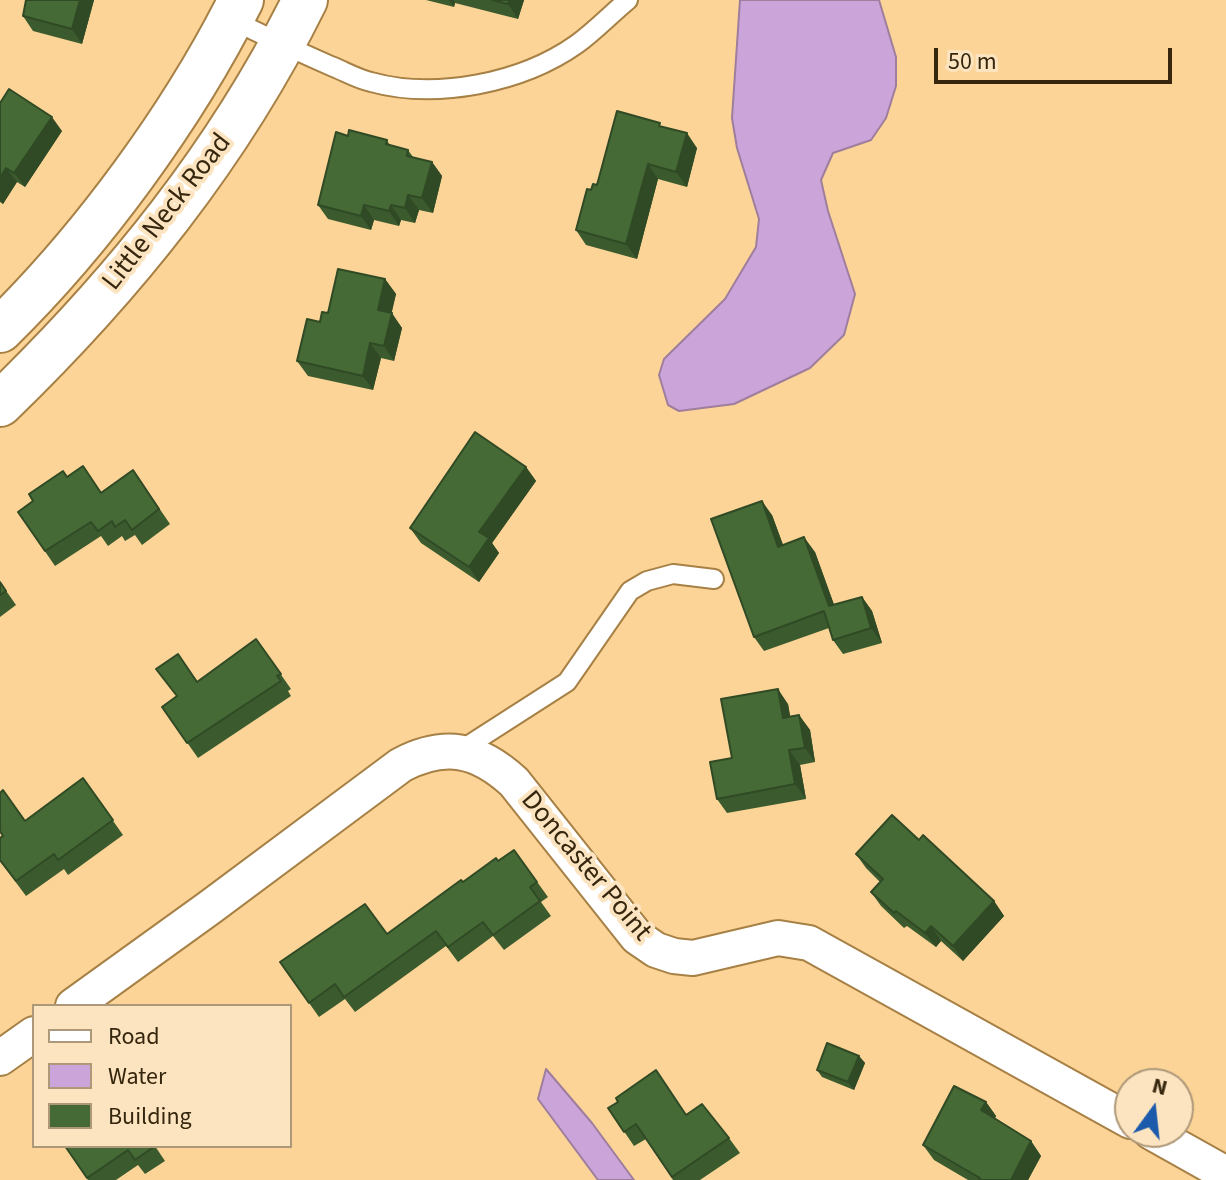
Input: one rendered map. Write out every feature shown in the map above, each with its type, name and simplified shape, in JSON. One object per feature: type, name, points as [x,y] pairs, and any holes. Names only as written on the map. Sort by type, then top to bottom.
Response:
[{"type":"street","name":"Little Neck Road","points":[[0,404],[47,359],[128,271],[201,178],[244,112],[305,0]]},
{"type":"street","name":"Little Neck Road","points":[[0,330],[83,239],[132,176],[187,93],[236,10]]},
{"type":"street","name":"Doncaster Point","points":[[76,1004],[401,765],[418,756],[458,752],[474,755],[496,766],[514,782],[637,937],[656,950],[693,958],[778,938],[809,943],[1114,1112]]},
{"type":"street","points":[[0,1058],[32,1035]]},
{"type":"street","points":[[1180,1148],[1226,1174]]},
{"type":"lane","points":[[236,10],[283,45],[370,82],[404,89],[446,88],[491,81],[535,66],[576,45],[628,0]]},
{"type":"lane","points":[[458,752],[567,682],[630,591],[647,581],[673,574],[714,579]]},
{"type":"water","points":[[740,0],[879,0],[896,57],[896,86],[886,118],[871,140],[833,153],[821,180],[855,294],[844,335],[810,368],[734,404],[679,411],[668,405],[659,375],[664,359],[725,299],[756,247],[759,219],[737,148],[732,118]]},
{"type":"water","points":[[546,1069],[592,1123],[634,1180],[598,1180],[538,1099]]},
{"type":"building","points":[[26,0],[80,0],[72,29],[23,16]]},
{"type":"building","points":[[9,89],[52,117],[14,173],[6,168],[0,178],[0,103]]},
{"type":"building","points":[[617,111],[687,133],[676,172],[648,164],[626,244],[576,230],[587,189],[591,190],[593,184],[597,185]]},
{"type":"building","points":[[349,130],[387,140],[386,144],[408,150],[407,156],[432,162],[422,198],[408,195],[405,208],[391,205],[389,211],[364,205],[361,216],[318,205],[336,132],[348,136]]},
{"type":"building","points":[[338,269],[385,279],[378,310],[392,313],[384,346],[370,343],[363,376],[297,361],[307,319],[320,322],[322,312],[328,313]]},
{"type":"building","points":[[475,432],[526,467],[479,532],[489,538],[469,567],[410,528]]},
{"type":"building","points":[[83,466],[101,493],[133,470],[159,509],[132,530],[125,520],[115,527],[112,521],[98,531],[91,522],[45,551],[18,512],[33,501],[29,494],[63,471],[67,477]]},
{"type":"building","points":[[762,501],[778,547],[804,537],[829,606],[862,597],[871,628],[833,640],[824,611],[754,637],[711,519]]},
{"type":"building","points":[[256,639],[281,674],[277,676],[281,681],[187,743],[162,707],[177,696],[156,669],[178,654],[197,682]]},
{"type":"building","points":[[778,689],[783,718],[799,715],[805,748],[789,750],[795,784],[717,799],[710,762],[732,758],[721,699]]},
{"type":"building","points":[[83,778],[113,820],[58,860],[54,854],[16,881],[0,860],[0,838],[3,836],[0,831],[0,793],[3,790],[25,821]]},
{"type":"building","points":[[892,815],[919,840],[923,835],[994,901],[953,946],[931,926],[925,933],[896,911],[894,913],[871,892],[883,879],[856,854]]},
{"type":"building","points":[[514,850],[537,882],[530,887],[540,901],[493,935],[483,922],[448,947],[436,931],[344,997],[335,984],[309,1003],[280,962],[365,904],[387,934],[461,880],[463,882],[496,858],[498,861]]},
{"type":"building","points":[[827,1043],[859,1056],[848,1082],[817,1070]]},
{"type":"building","points":[[656,1070],[686,1115],[702,1104],[729,1138],[672,1177],[636,1124],[624,1132],[608,1108],[618,1102],[616,1098]]},
{"type":"building","points":[[954,1086],[986,1102],[981,1110],[1031,1141],[1011,1180],[979,1180],[923,1145]]},
{"type":"building","points":[[66,1148],[152,1148],[135,1160],[128,1150],[87,1178]]}]
